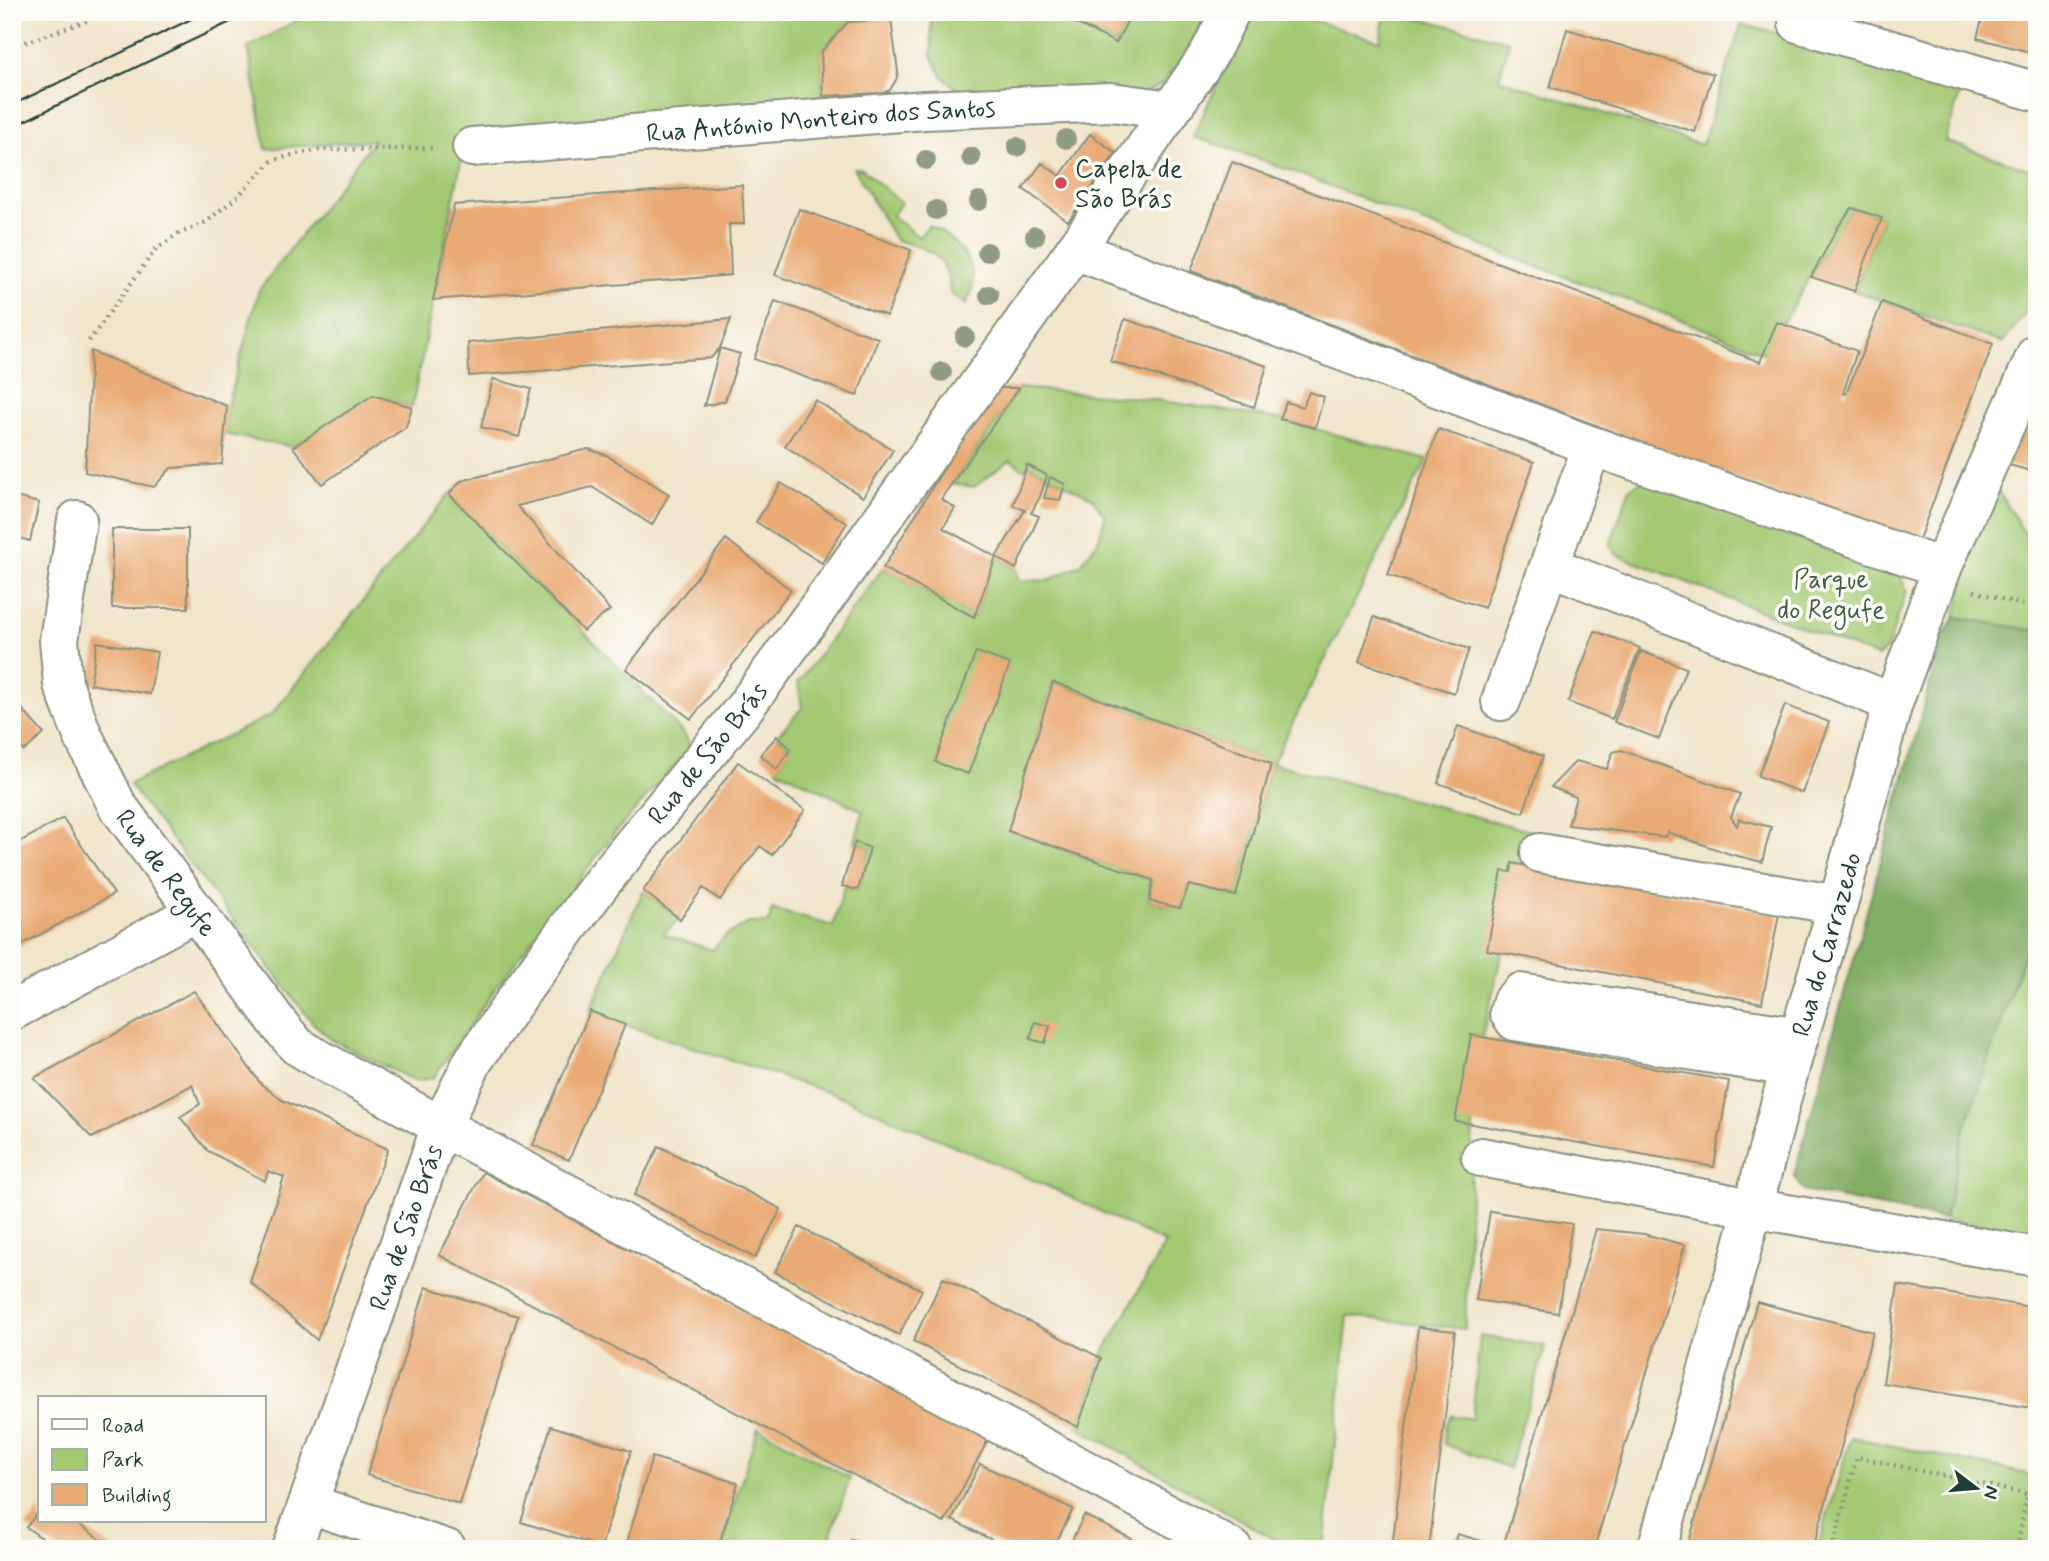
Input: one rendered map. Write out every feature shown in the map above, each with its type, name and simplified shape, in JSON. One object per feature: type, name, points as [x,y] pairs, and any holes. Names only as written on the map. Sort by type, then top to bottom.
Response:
[{"type":"street","name":"Rua de São Brás","points":[[292,1549],[441,1126],[473,1061],[602,881],[743,711],[832,589],[1171,110],[1209,54],[1230,12]]},
{"type":"street","points":[[1801,12],[1798,23],[2037,92]]},
{"type":"street","name":"Rua António Monteiro dos Santos","points":[[472,147],[925,110],[1111,102],[1171,110]]},
{"type":"street","points":[[1074,250],[1940,574]]},
{"type":"street","name":"Rua do Carrazedo","points":[[1657,1549],[1893,702],[1940,574],[2037,353]]},
{"type":"street","points":[[1501,701],[1592,446]]},
{"type":"street","name":"Rua de Regufe","points":[[77,520],[59,640],[63,684],[83,736],[117,805],[281,1027],[298,1046],[441,1126],[1233,1549]]},
{"type":"street","points":[[1550,566],[1893,702]]},
{"type":"street","points":[[1540,853],[1838,905]]},
{"type":"street","points":[[12,1011],[196,912]]},
{"type":"street","points":[[1520,993],[1795,1052],[1515,1021],[1509,1012],[1511,1001],[1520,993]]},
{"type":"street","points":[[1481,1157],[1752,1208],[2037,1257]]},
{"type":"street","points":[[309,1504],[447,1549]]},
{"type":"path","points":[[12,47],[112,12]]},
{"type":"path","points":[[89,341],[156,248],[178,234],[206,222],[238,196],[272,161],[319,150],[472,147]]},
{"type":"path","points":[[1940,574],[2037,610]]},
{"type":"path","points":[[1832,1549],[1857,1457],[2027,1494],[2017,1549]]},
{"type":"green space","points":[[311,12],[890,12],[891,19],[848,22],[821,52],[823,96],[729,109],[467,132],[412,407],[373,396],[293,447],[224,434],[227,406],[259,290],[374,140],[266,149],[248,48]]},
{"type":"green space","points":[[919,12],[1053,12],[1116,43],[1126,22],[1107,12],[1213,12],[1161,85],[1137,97],[983,94],[956,88],[942,76],[932,56],[931,16],[920,17]]},
{"type":"green space","points":[[1250,12],[1286,12],[1380,41],[1385,12],[1395,12],[1509,41],[1499,79],[1702,145],[1741,25],[1825,45],[1962,88],[1945,141],[2037,172],[2037,299],[2002,343],[1854,291],[1882,218],[1852,208],[1764,353],[1308,177],[1193,137]]},
{"type":"green space","points":[[854,168],[862,169],[901,203],[892,216],[919,237],[929,225],[961,250],[971,268],[973,278],[972,291],[966,305],[950,293],[941,261],[927,250],[895,240]]},
{"type":"green space","points":[[1019,388],[1149,399],[1280,419],[1427,460],[1272,763],[1538,833],[1527,865],[1513,863],[1502,953],[1482,1037],[1471,1035],[1473,1124],[1465,1329],[1348,1316],[1324,1549],[1291,1549],[1078,1427],[1101,1358],[1165,1243],[1056,1190],[842,1097],[590,1011],[643,891],[680,919],[663,934],[712,950],[727,935],[749,923],[768,923],[772,909],[833,926],[844,887],[858,890],[870,848],[855,842],[863,811],[777,769],[790,749],[777,736],[802,708],[798,683],[883,568],[974,617],[996,557],[1016,569],[1018,580],[1048,581],[1081,564],[1098,541],[1105,517],[1093,498],[1027,465],[1025,470],[1010,460],[974,487],[952,484]],"holes":[[[1053,682],[1271,765],[1236,896],[1189,885],[1179,908],[1149,901],[1153,880],[1009,831]]]},
{"type":"green space","points":[[1991,480],[2029,540],[2037,540],[2037,631],[1955,617]]},
{"type":"green space","name":"Parque do Regufe","points":[[1642,481],[1900,576],[1907,590],[1887,649],[1878,657],[1617,555],[1610,545],[1630,488]]},
{"type":"green space","points":[[449,494],[685,735],[691,747],[614,834],[495,989],[433,1078],[415,1081],[332,1040],[312,1022],[129,784],[271,715]]},
{"type":"green space","points":[[1955,617],[2037,631],[2037,929],[2027,946],[1963,1134],[1945,1219],[1803,1191],[1794,1175],[1943,636]]},
{"type":"green space","points":[[2037,929],[2037,1236],[1945,1219],[1963,1134],[2027,946]]},
{"type":"green space","points":[[1480,1336],[1546,1346],[1509,1468],[1444,1444],[1446,1424],[1451,1415],[1472,1419]]},
{"type":"green space","points":[[758,1428],[850,1478],[826,1549],[720,1549]]},
{"type":"green space","points":[[1851,1437],[2037,1476],[2037,1549],[1817,1549]]},
{"type":"building","points":[[1053,12],[1107,12],[1127,22],[1116,43]]},
{"type":"building","points":[[1286,12],[1306,12],[1303,19]]},
{"type":"building","points":[[1984,12],[2037,12],[2037,54],[1977,38]]},
{"type":"building","points":[[891,19],[898,72],[890,90],[883,93],[823,96],[821,52],[848,22]]},
{"type":"building","points":[[1567,29],[1713,74],[1695,132],[1550,87]]},
{"type":"building","name":"Capela de São Brás","points":[[1090,134],[1116,153],[1068,221],[1023,189],[1042,163],[1060,176]]},
{"type":"building","points":[[1232,162],[1760,362],[1777,322],[1857,351],[1843,393],[1846,394],[1882,302],[1993,344],[1916,547],[1191,271]]},
{"type":"building","points":[[742,185],[744,224],[729,224],[731,275],[433,300],[454,205]]},
{"type":"building","points":[[1852,208],[1882,218],[1854,291],[1811,277],[1838,227]]},
{"type":"building","points":[[799,209],[911,250],[887,316],[775,275]]},
{"type":"building","points":[[775,301],[878,338],[857,396],[754,359]]},
{"type":"building","points":[[731,319],[720,348],[711,358],[469,376],[468,343]]},
{"type":"building","points":[[1125,319],[1267,366],[1254,407],[1110,361]]},
{"type":"building","points":[[720,348],[740,354],[725,401],[704,406]]},
{"type":"building","points":[[91,351],[227,406],[222,464],[171,468],[154,487],[85,472]]},
{"type":"building","points":[[2037,370],[2037,473],[2006,464]]},
{"type":"building","points":[[493,379],[531,389],[519,437],[481,427]]},
{"type":"building","points":[[1000,388],[1019,388],[941,499],[955,508],[943,528],[996,557],[974,617],[883,568],[952,455]]},
{"type":"building","points":[[1309,392],[1324,397],[1315,428],[1280,419],[1286,402],[1303,407]]},
{"type":"building","points":[[373,395],[412,407],[406,427],[322,484],[293,447]]},
{"type":"building","points":[[815,400],[893,450],[863,497],[785,446]]},
{"type":"building","points":[[1438,429],[1534,462],[1484,608],[1388,575]]},
{"type":"building","points":[[588,449],[606,455],[669,494],[652,525],[592,487],[517,506],[610,610],[583,631],[449,494],[461,481]]},
{"type":"building","points":[[1027,465],[1047,475],[1031,513],[1039,516],[1016,569],[996,557],[1025,510],[1013,505]]},
{"type":"building","points":[[1050,477],[1065,484],[1060,500],[1044,498]]},
{"type":"building","points":[[781,483],[847,523],[822,563],[756,522]]},
{"type":"building","points":[[12,496],[39,503],[30,541],[12,536]]},
{"type":"building","points":[[112,529],[188,529],[188,608],[112,608]]},
{"type":"building","points":[[726,539],[791,590],[691,719],[626,669]]},
{"type":"building","points":[[1374,617],[1469,649],[1454,693],[1359,662]]},
{"type":"building","points":[[1595,631],[1640,648],[1612,719],[1568,702]]},
{"type":"building","points":[[97,642],[157,652],[150,694],[90,684]]},
{"type":"building","points":[[1641,651],[1686,668],[1659,739],[1614,722]]},
{"type":"building","points":[[976,652],[1010,664],[968,774],[935,762]]},
{"type":"building","points":[[1053,682],[1271,764],[1236,896],[1189,885],[1180,908],[1149,901],[1153,880],[1008,831]]},
{"type":"building","points":[[12,698],[44,734],[24,751],[12,737]]},
{"type":"building","points":[[1785,705],[1829,722],[1802,793],[1758,776]]},
{"type":"building","points":[[1458,726],[1543,756],[1523,813],[1438,783]]},
{"type":"building","points":[[777,736],[791,749],[777,769],[760,755]]},
{"type":"building","points":[[1621,750],[1740,794],[1731,817],[1737,826],[1739,819],[1771,827],[1762,862],[1667,832],[1665,837],[1568,825],[1576,797],[1551,787],[1576,761],[1607,769],[1613,752]]},
{"type":"building","points":[[738,762],[805,810],[772,855],[760,846],[720,900],[703,888],[680,919],[643,891]]},
{"type":"building","points":[[63,818],[114,894],[12,950],[12,846]]},
{"type":"building","points":[[855,842],[870,848],[858,890],[842,886]]},
{"type":"building","points":[[1512,863],[1779,914],[1762,1003],[1487,950],[1502,871],[1511,872]]},
{"type":"building","points":[[194,991],[261,1084],[282,1100],[388,1149],[317,1340],[250,1282],[284,1177],[268,1171],[265,1181],[208,1151],[180,1117],[200,1104],[192,1085],[92,1138],[34,1078]]},
{"type":"building","points":[[590,1011],[625,1025],[569,1160],[533,1145]]},
{"type":"building","points":[[1035,1022],[1050,1026],[1045,1043],[1030,1039]]},
{"type":"building","points":[[1471,1035],[1729,1081],[1714,1167],[1455,1121]]},
{"type":"building","points":[[659,1146],[781,1209],[755,1258],[634,1195]]},
{"type":"building","points":[[483,1172],[988,1440],[944,1523],[439,1255]]},
{"type":"building","points":[[1490,1211],[1572,1224],[1558,1313],[1476,1300]]},
{"type":"building","points":[[799,1227],[922,1290],[899,1335],[775,1272]]},
{"type":"building","points":[[1596,1229],[1644,1234],[1685,1245],[1594,1549],[1452,1549],[1457,1534],[1503,1547]]},
{"type":"building","points":[[943,1278],[1101,1358],[1078,1427],[913,1341]]},
{"type":"building","points":[[1898,1285],[2037,1308],[2037,1409],[1883,1383]]},
{"type":"building","points":[[426,1287],[518,1316],[459,1504],[367,1475]]},
{"type":"building","points":[[1757,1302],[1873,1332],[1813,1549],[1687,1549]]},
{"type":"building","points":[[1418,1327],[1455,1331],[1429,1549],[1392,1549]]},
{"type":"building","points":[[551,1426],[631,1451],[601,1547],[521,1522]]},
{"type":"building","points":[[652,1457],[738,1483],[718,1549],[625,1549]]},
{"type":"building","points":[[980,1464],[1073,1509],[1053,1549],[1010,1549],[952,1520]]},
{"type":"building","points":[[38,1512],[38,1522],[75,1522],[114,1549],[58,1549],[26,1527]]},
{"type":"building","points":[[1084,1515],[1136,1541],[1133,1549],[1068,1549]]},
{"type":"building","points":[[851,1539],[880,1548],[880,1549],[848,1549]]},
{"type":"tram line","points":[[12,105],[206,12]]},
{"type":"tram line","points":[[12,127],[251,12]]},
{"type":"place","name":"Capela de São Brás","points":[[1061,183]]}]
